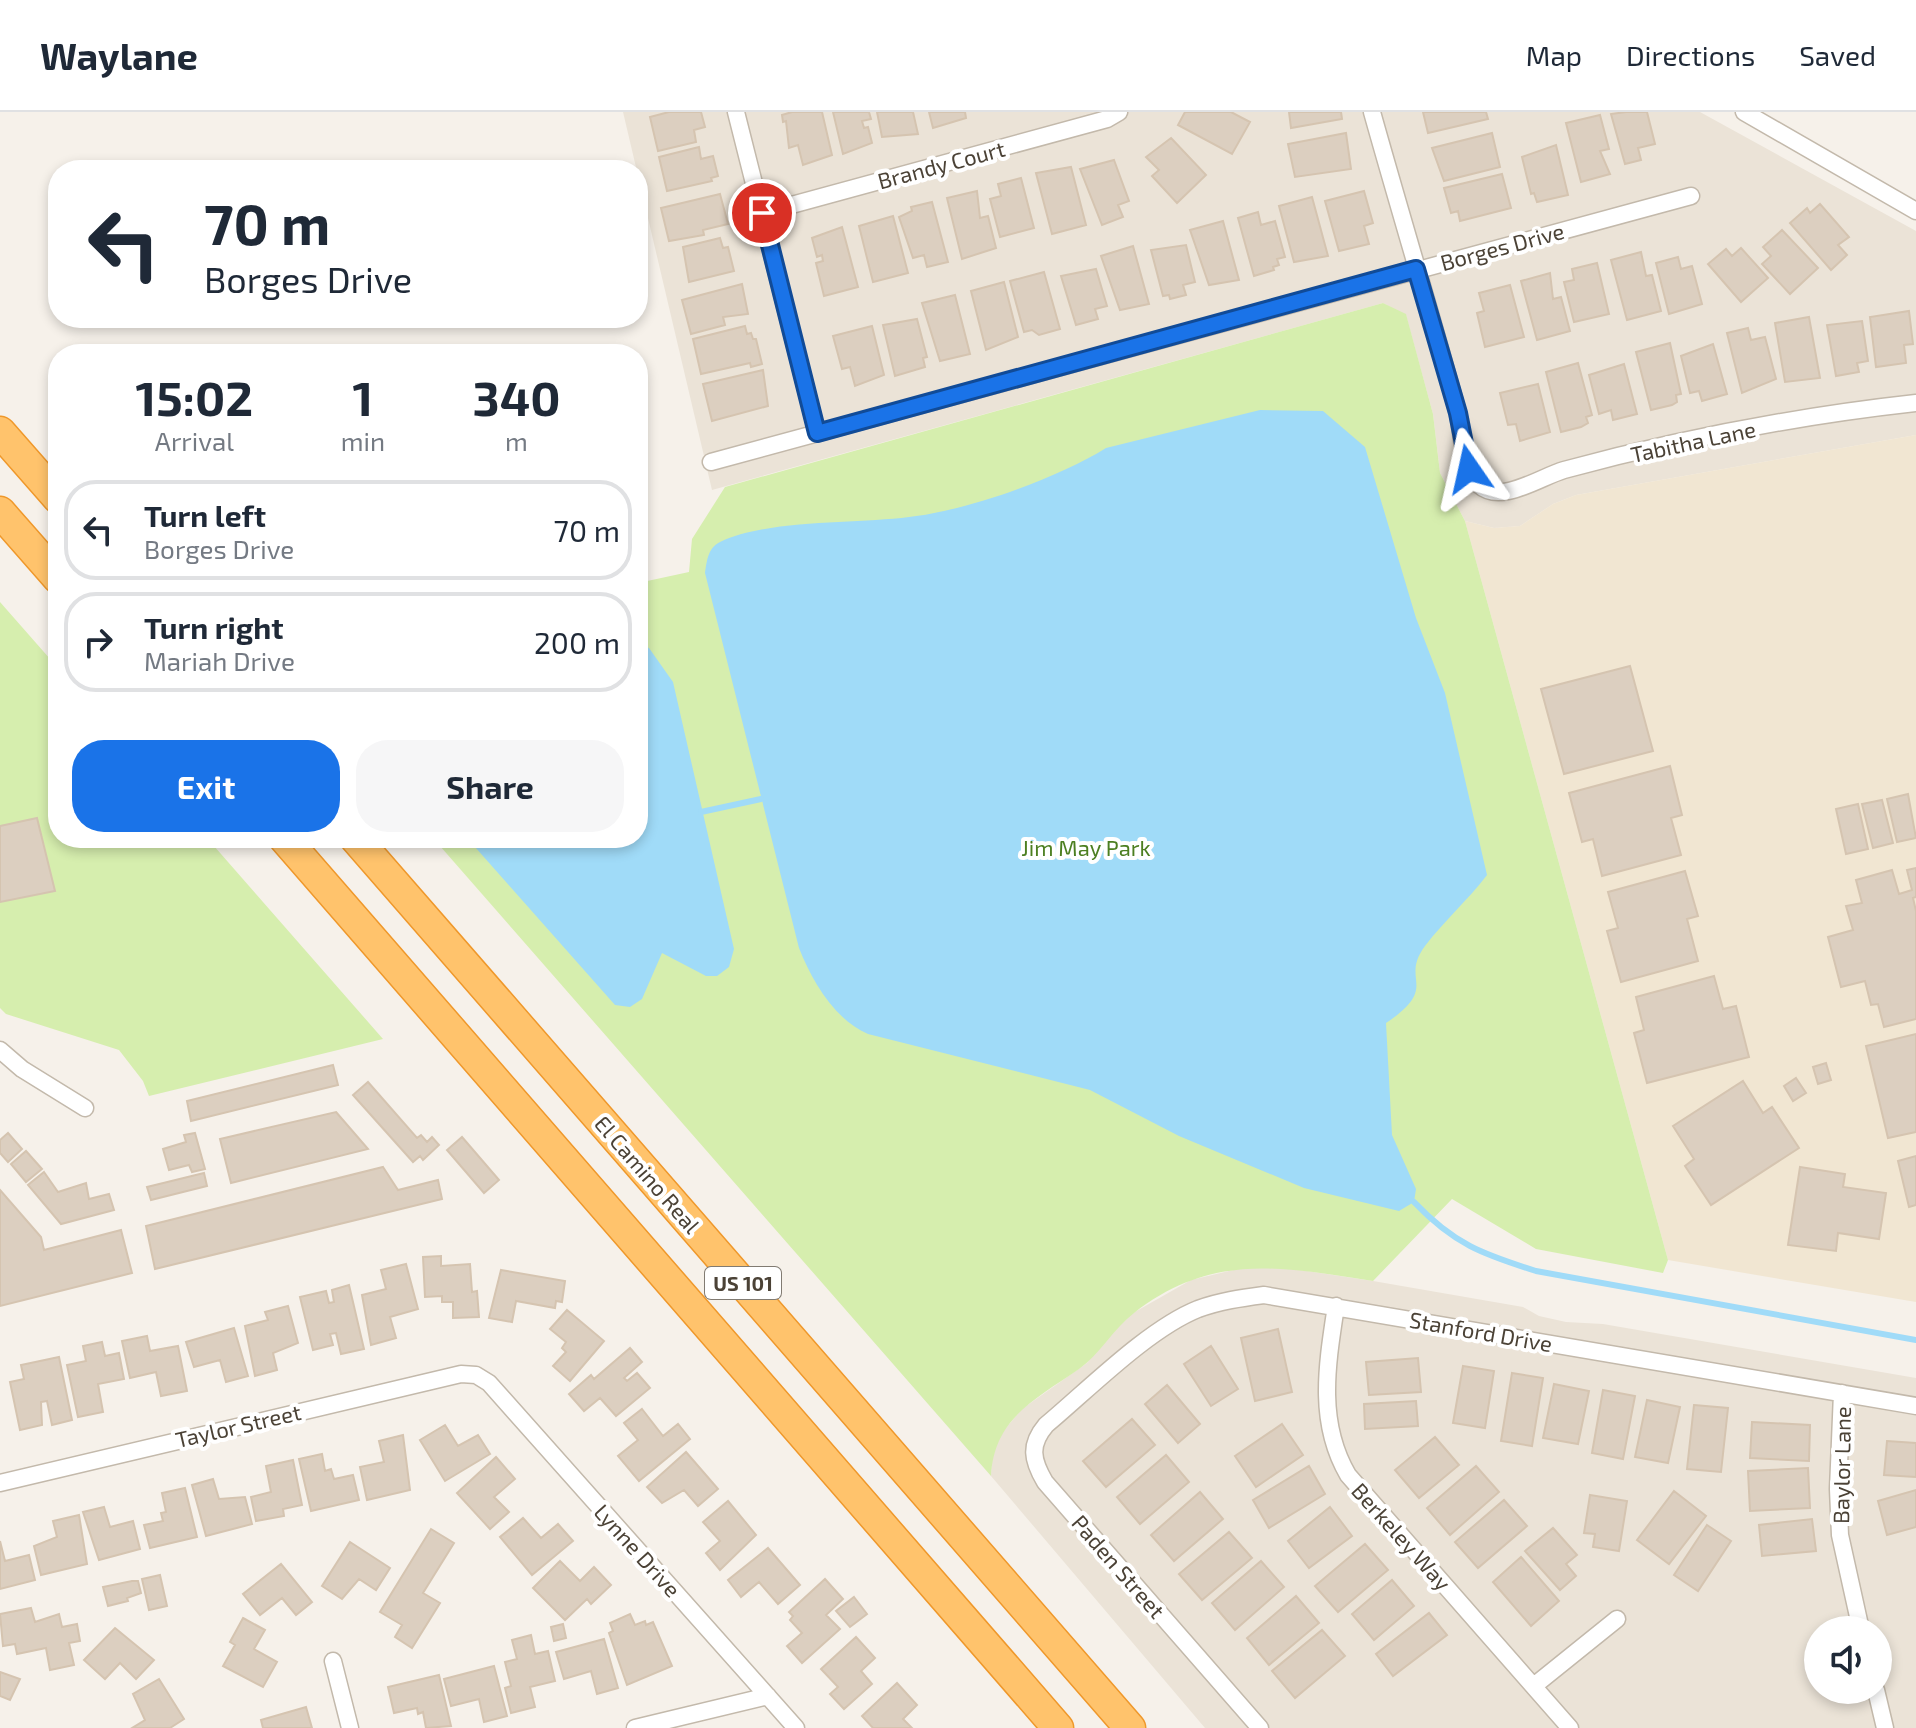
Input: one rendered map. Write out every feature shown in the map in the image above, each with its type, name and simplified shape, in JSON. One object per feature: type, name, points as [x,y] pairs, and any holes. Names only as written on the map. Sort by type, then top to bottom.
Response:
[{"type":"highway","points":[[0,432],[48,487]]},
{"type":"highway","points":[[0,512],[48,567]]},
{"type":"highway","name":"US 101","points":[[293,848],[1058,1728]]},
{"type":"highway","name":"El Camino Real","points":[[364,848],[1130,1728]]},
{"type":"street","points":[[736,112],[817,433]]},
{"type":"street","name":"Brandy Court","points":[[762,213],[1107,119],[1119,112]]},
{"type":"street","points":[[1372,112],[1416,269]]},
{"type":"street","points":[[1744,112],[1916,211]]},
{"type":"street","name":"Borges Drive","points":[[711,462],[1691,196]]},
{"type":"street","name":"Tabitha Lane","points":[[1416,269],[1458,413],[1469,469],[1477,484],[1490,492],[1510,491],[1561,471],[1716,434],[1916,403]]},
{"type":"street","points":[[0,1050],[22,1069],[85,1108]]},
{"type":"street","name":"Stanford Drive","points":[[1076,1400],[1165,1327],[1196,1310],[1228,1299],[1264,1295],[1916,1406]]},
{"type":"street","name":"Berkeley Way","points":[[1336,1306],[1326,1394],[1337,1456],[1348,1475],[1570,1728]]},
{"type":"street","name":"Taylor Street","points":[[0,1483],[268,1417],[461,1374],[476,1375]]},
{"type":"street","name":"Lynne Drive","points":[[476,1375],[489,1383],[796,1728]]},
{"type":"street","name":"Baylor Lane","points":[[1842,1393],[1838,1489],[1840,1535],[1858,1616]]},
{"type":"street","name":"Paden Street","points":[[1076,1400],[1037,1436],[1032,1452],[1036,1467],[1045,1482],[1260,1728]]},
{"type":"street","points":[[1535,1685],[1617,1619]]},
{"type":"street","points":[[333,1661],[350,1728]]},
{"type":"street","points":[[635,1728],[768,1696]]},
{"type":"street","points":[[1879,1704],[1885,1728]]},
{"type":"shaded area","points":[[623,112],[1700,112],[1916,231],[1916,435],[1576,495],[1553,504],[1520,526],[1494,528],[1465,521],[1440,473],[1433,414],[1406,315],[1383,303],[712,490],[648,218],[648,160],[634,160]]},
{"type":"shaded area","points":[[1916,435],[1916,1302],[1668,1260],[1465,521],[1494,528],[1520,526],[1553,504],[1576,495]]},
{"type":"shaded area","points":[[1246,1267],[1280,1267],[1523,1307],[1539,1316],[1566,1322],[1603,1324],[1916,1378],[1916,1728],[1205,1728],[991,1476],[992,1454],[999,1436],[1022,1409],[1087,1363],[1104,1340],[1133,1313],[1191,1280]]},
{"type":"green space","name":"Jim May Park","points":[[1383,303],[1406,314],[1433,414],[1440,473],[1465,521],[1668,1260],[1663,1273],[1536,1249],[1452,1199],[1373,1281],[1278,1269],[1249,1269],[1220,1272],[1192,1280],[1163,1294],[1134,1313],[1087,1363],[1020,1412],[1000,1439],[991,1476],[442,848],[648,848],[648,581],[689,572],[692,539],[725,487]]},
{"type":"green space","points":[[0,602],[48,657],[48,848],[216,848],[383,1039],[149,1096],[143,1081],[119,1050],[6,1014],[0,1008]]},
{"type":"water","points":[[1260,410],[1323,411],[1365,447],[1416,618],[1445,693],[1487,875],[1425,946],[1418,958],[1416,992],[1412,1000],[1386,1023],[1392,1135],[1416,1189],[1414,1202],[1399,1211],[1304,1188],[1179,1136],[1090,1090],[868,1034],[845,1019],[818,986],[799,948],[705,573],[713,548],[740,535],[762,529],[909,517],[957,508],[1011,492],[1063,471],[1106,448]]},
{"type":"water","points":[[648,648],[673,682],[734,949],[729,967],[717,976],[706,976],[662,953],[642,999],[630,1007],[615,1005],[476,848],[648,848]]},
{"type":"building","points":[[669,112],[701,112],[705,127],[694,130],[696,142],[658,151],[650,117]]},
{"type":"building","points":[[822,112],[832,155],[803,165],[798,145],[789,148],[786,121],[783,122],[782,115]]},
{"type":"building","points":[[833,112],[869,112],[871,119],[862,121],[864,128],[868,127],[872,143],[843,154]]},
{"type":"building","points":[[877,112],[913,112],[918,134],[882,137]]},
{"type":"building","points":[[929,112],[965,112],[966,118],[933,128]]},
{"type":"building","points":[[1185,112],[1231,112],[1250,122],[1232,154],[1178,125]]},
{"type":"building","points":[[1289,112],[1341,112],[1342,119],[1291,128]]},
{"type":"building","points":[[1423,112],[1486,112],[1488,119],[1428,133]]},
{"type":"building","points":[[1647,112],[1655,144],[1638,148],[1641,160],[1625,164],[1611,114]]},
{"type":"building","points":[[1600,115],[1609,149],[1600,151],[1610,174],[1581,182],[1566,123]]},
{"type":"building","points":[[1346,133],[1351,169],[1295,177],[1288,144]]},
{"type":"building","points":[[1492,133],[1500,167],[1444,181],[1432,148]]},
{"type":"building","points":[[1171,138],[1206,175],[1177,203],[1152,176],[1159,170],[1146,157]]},
{"type":"building","points":[[1556,145],[1568,195],[1537,202],[1534,193],[1531,194],[1522,157]]},
{"type":"building","points":[[699,147],[701,159],[713,156],[718,176],[711,178],[712,181],[667,191],[659,157]]},
{"type":"building","points":[[1114,160],[1129,201],[1118,205],[1123,217],[1102,225],[1080,169]]},
{"type":"building","points":[[1071,167],[1086,225],[1052,234],[1036,173]]},
{"type":"building","points":[[1502,174],[1511,208],[1460,221],[1458,211],[1451,213],[1444,188]]},
{"type":"building","points":[[1021,178],[1034,228],[1000,237],[990,199],[1001,196],[998,184]]},
{"type":"building","points":[[977,191],[980,218],[988,216],[996,248],[962,259],[947,198]]},
{"type":"building","points":[[1364,191],[1373,223],[1364,226],[1369,244],[1339,251],[1325,201]]},
{"type":"building","points":[[720,194],[728,224],[703,230],[704,235],[669,241],[661,208]]},
{"type":"building","points":[[1312,197],[1328,256],[1294,262],[1279,206]]},
{"type":"building","points":[[932,202],[948,262],[927,267],[924,255],[913,258],[899,217],[912,211],[911,207]]},
{"type":"building","points":[[1820,204],[1849,237],[1838,245],[1847,255],[1831,270],[1790,223],[1807,208],[1810,213]]},
{"type":"building","points":[[1258,212],[1261,225],[1275,221],[1285,257],[1277,259],[1279,265],[1273,267],[1274,270],[1254,276],[1238,218]]},
{"type":"building","points":[[893,216],[908,273],[873,282],[859,226]]},
{"type":"building","points":[[1223,221],[1239,280],[1209,285],[1190,230]]},
{"type":"building","points":[[842,227],[858,287],[824,296],[816,263],[823,261],[822,255],[817,257],[812,238]]},
{"type":"building","points":[[1782,230],[1818,268],[1790,294],[1762,264],[1771,256],[1763,247]]},
{"type":"building","points":[[720,238],[723,248],[728,247],[734,271],[689,282],[683,247]]},
{"type":"building","points":[[1186,245],[1195,282],[1183,285],[1186,295],[1170,299],[1169,295],[1163,296],[1151,250]]},
{"type":"building","points":[[1133,246],[1149,304],[1120,310],[1101,256]]},
{"type":"building","points":[[1741,248],[1768,278],[1741,302],[1708,264],[1726,249],[1732,256]]},
{"type":"building","points":[[1641,252],[1646,276],[1652,275],[1661,311],[1627,320],[1611,260]]},
{"type":"building","points":[[1678,257],[1681,269],[1692,266],[1702,304],[1669,314],[1656,263]]},
{"type":"building","points":[[1597,263],[1609,314],[1574,322],[1564,282],[1574,280],[1572,269]]},
{"type":"building","points":[[1096,269],[1107,306],[1095,309],[1098,319],[1076,325],[1061,276]]},
{"type":"building","points":[[1044,272],[1060,329],[1039,335],[1032,330],[1024,332],[1010,281]]},
{"type":"building","points":[[1550,273],[1553,299],[1561,297],[1570,331],[1537,340],[1521,281]]},
{"type":"building","points":[[1004,282],[1018,337],[986,350],[971,291]]},
{"type":"building","points":[[742,284],[748,314],[723,317],[725,325],[691,334],[682,300]]},
{"type":"building","points":[[1510,285],[1524,337],[1485,347],[1477,313],[1484,311],[1479,293]]},
{"type":"building","points":[[955,295],[970,354],[940,361],[922,303]]},
{"type":"building","points":[[1909,311],[1913,344],[1904,345],[1906,363],[1876,367],[1870,317]]},
{"type":"building","points":[[1809,317],[1820,378],[1785,382],[1775,323]]},
{"type":"building","points":[[917,319],[927,357],[923,358],[925,367],[895,376],[883,325]]},
{"type":"building","points":[[1862,321],[1868,361],[1857,363],[1859,372],[1836,376],[1827,325]]},
{"type":"building","points":[[745,326],[747,334],[751,333],[756,339],[762,364],[751,367],[750,363],[701,374],[693,339]]},
{"type":"building","points":[[872,326],[884,375],[855,386],[850,367],[842,369],[833,336]]},
{"type":"building","points":[[1748,328],[1751,340],[1765,337],[1776,379],[1742,393],[1727,333]]},
{"type":"building","points":[[1670,343],[1681,394],[1676,395],[1677,402],[1672,405],[1651,410],[1636,352]]},
{"type":"building","points":[[1713,344],[1727,394],[1702,401],[1699,391],[1690,393],[1681,356]]},
{"type":"building","points":[[1578,363],[1592,415],[1586,417],[1588,423],[1581,427],[1561,432],[1546,372]]},
{"type":"building","points":[[1624,364],[1637,414],[1613,420],[1611,410],[1599,414],[1589,375]]},
{"type":"building","points":[[763,370],[768,406],[712,421],[703,384]]},
{"type":"building","points":[[1538,384],[1550,432],[1520,441],[1516,424],[1508,425],[1500,393]]},
{"type":"building","points":[[1630,666],[1653,751],[1564,774],[1541,689]]},
{"type":"building","points":[[1670,766],[1682,815],[1671,818],[1681,855],[1602,876],[1593,839],[1582,842],[1569,793]]},
{"type":"building","points":[[1908,794],[1916,838],[1897,842],[1887,799]]},
{"type":"building","points":[[1882,800],[1893,843],[1873,848],[1862,804]]},
{"type":"building","points":[[1858,804],[1868,849],[1846,854],[1836,809]]},
{"type":"building","points":[[37,818],[55,891],[0,902],[0,826]]},
{"type":"building","points":[[1916,868],[1916,897],[1913,898],[1916,911],[1916,1019],[1884,1027],[1878,1004],[1871,1005],[1865,981],[1841,987],[1828,937],[1853,930],[1846,906],[1862,903],[1856,880],[1892,870],[1899,894],[1912,890],[1907,870]]},
{"type":"building","points":[[1685,871],[1698,916],[1687,919],[1698,961],[1621,982],[1607,931],[1618,928],[1608,892]]},
{"type":"building","points":[[1714,976],[1723,1009],[1736,1006],[1749,1057],[1647,1083],[1634,1033],[1644,1030],[1636,997]]},
{"type":"building","points":[[1916,1034],[1916,1132],[1888,1138],[1866,1046]]},
{"type":"building","points":[[1826,1063],[1831,1080],[1818,1084],[1813,1067]]},
{"type":"building","points":[[333,1065],[338,1085],[191,1121],[187,1101]]},
{"type":"building","points":[[1796,1078],[1806,1093],[1793,1101],[1784,1086]]},
{"type":"building","points":[[1743,1081],[1763,1113],[1772,1107],[1799,1148],[1711,1205],[1685,1166],[1694,1159],[1673,1126]]},
{"type":"building","points":[[368,1082],[417,1138],[421,1135],[427,1142],[432,1137],[439,1145],[423,1160],[420,1156],[413,1162],[353,1095]]},
{"type":"building","points":[[336,1112],[368,1149],[231,1183],[220,1139]]},
{"type":"building","points":[[8,1133],[22,1149],[8,1162],[0,1153],[0,1140]]},
{"type":"building","points":[[195,1133],[205,1169],[192,1172],[189,1165],[169,1170],[163,1149],[186,1142],[184,1135]]},
{"type":"building","points":[[462,1137],[499,1180],[484,1193],[447,1150]]},
{"type":"building","points":[[26,1151],[42,1169],[26,1182],[11,1164]]},
{"type":"building","points":[[1916,1156],[1916,1205],[1909,1207],[1898,1161]]},
{"type":"building","points":[[383,1167],[398,1190],[438,1180],[442,1199],[155,1269],[146,1226]]},
{"type":"building","points":[[1800,1167],[1845,1174],[1843,1187],[1886,1193],[1879,1239],[1838,1233],[1836,1251],[1788,1245]]},
{"type":"building","points":[[44,1172],[58,1192],[86,1183],[89,1199],[109,1194],[114,1210],[61,1224],[28,1185]]},
{"type":"building","points":[[204,1173],[207,1186],[151,1200],[147,1187]]},
{"type":"building","points":[[0,1190],[41,1237],[44,1250],[121,1230],[132,1273],[0,1306]]},
{"type":"building","points":[[441,1256],[441,1266],[470,1264],[472,1292],[477,1291],[479,1317],[453,1318],[453,1302],[442,1302],[442,1296],[425,1297],[423,1257]]},
{"type":"building","points":[[406,1264],[418,1309],[390,1317],[396,1338],[371,1345],[362,1295],[386,1289],[381,1270]]},
{"type":"building","points":[[501,1270],[565,1281],[562,1302],[556,1301],[555,1308],[516,1301],[512,1322],[489,1318]]},
{"type":"building","points":[[349,1285],[364,1349],[341,1354],[336,1333],[330,1334],[333,1345],[313,1350],[300,1297],[326,1291],[329,1303],[334,1302],[332,1290]]},
{"type":"building","points":[[288,1306],[298,1343],[273,1353],[277,1370],[255,1376],[245,1326],[268,1320],[265,1312]]},
{"type":"building","points":[[567,1310],[604,1341],[570,1381],[553,1366],[566,1352],[562,1348],[566,1342],[550,1329]]},
{"type":"building","points":[[234,1328],[248,1376],[226,1382],[220,1360],[194,1367],[186,1342]]},
{"type":"building","points":[[1278,1329],[1292,1392],[1255,1401],[1241,1338]]},
{"type":"building","points":[[147,1336],[150,1351],[178,1346],[187,1391],[161,1396],[156,1372],[130,1378],[122,1341]]},
{"type":"building","points":[[102,1342],[105,1356],[119,1353],[124,1379],[98,1384],[103,1412],[78,1417],[67,1365],[86,1361],[83,1346]]},
{"type":"building","points":[[1211,1346],[1238,1389],[1211,1406],[1184,1364]]},
{"type":"building","points":[[630,1348],[642,1362],[624,1378],[627,1381],[637,1373],[650,1388],[616,1416],[600,1398],[584,1411],[569,1394],[591,1375],[594,1379]]},
{"type":"building","points":[[59,1357],[72,1420],[52,1425],[47,1401],[41,1402],[42,1425],[20,1430],[10,1382],[24,1379],[21,1365]]},
{"type":"building","points":[[1418,1358],[1421,1392],[1369,1395],[1366,1362]]},
{"type":"building","points":[[1463,1366],[1494,1371],[1485,1428],[1453,1423]]},
{"type":"building","points":[[1512,1373],[1543,1378],[1532,1446],[1501,1441]]},
{"type":"building","points":[[1554,1384],[1589,1391],[1578,1444],[1543,1438]]},
{"type":"building","points":[[1167,1385],[1200,1424],[1178,1443],[1145,1404]]},
{"type":"building","points":[[1603,1390],[1635,1396],[1623,1459],[1592,1453]]},
{"type":"building","points":[[1647,1400],[1680,1407],[1668,1463],[1635,1457]]},
{"type":"building","points":[[1416,1401],[1418,1426],[1365,1429],[1364,1404]]},
{"type":"building","points":[[1694,1405],[1728,1408],[1721,1472],[1687,1469]]},
{"type":"building","points":[[642,1409],[663,1436],[678,1424],[690,1439],[639,1481],[618,1456],[638,1440],[624,1423]]},
{"type":"building","points":[[1132,1419],[1155,1445],[1106,1487],[1083,1461]]},
{"type":"building","points":[[1752,1422],[1810,1425],[1809,1461],[1750,1458]]},
{"type":"building","points":[[1282,1424],[1303,1455],[1256,1487],[1235,1456]]},
{"type":"building","points":[[445,1425],[458,1446],[478,1435],[490,1454],[445,1481],[420,1440]]},
{"type":"building","points":[[403,1435],[410,1490],[367,1500],[360,1467],[384,1462],[379,1441]]},
{"type":"building","points":[[1435,1437],[1459,1465],[1419,1498],[1395,1470]]},
{"type":"building","points":[[1887,1441],[1916,1443],[1916,1477],[1884,1475]]},
{"type":"building","points":[[686,1452],[718,1489],[698,1506],[684,1490],[662,1503],[647,1487]]},
{"type":"building","points":[[322,1454],[325,1471],[331,1469],[334,1479],[353,1475],[359,1500],[311,1511],[299,1459]]},
{"type":"building","points":[[1166,1455],[1189,1482],[1140,1524],[1117,1497]]},
{"type":"building","points":[[496,1457],[515,1479],[494,1497],[509,1512],[490,1529],[457,1493]]},
{"type":"building","points":[[293,1460],[302,1505],[283,1509],[284,1516],[256,1521],[251,1497],[271,1492],[266,1466]]},
{"type":"building","points":[[1309,1466],[1325,1494],[1269,1528],[1253,1500]]},
{"type":"building","points":[[1476,1466],[1499,1492],[1450,1535],[1427,1508]]},
{"type":"building","points":[[1808,1468],[1810,1508],[1750,1511],[1748,1471]]},
{"type":"building","points":[[213,1479],[219,1499],[245,1497],[252,1524],[206,1536],[192,1485]]},
{"type":"building","points":[[185,1488],[197,1537],[150,1548],[144,1525],[163,1521],[161,1513],[166,1512],[162,1493]]},
{"type":"building","points":[[1916,1490],[1916,1527],[1887,1535],[1878,1501]]},
{"type":"building","points":[[1674,1491],[1706,1516],[1669,1564],[1637,1540]]},
{"type":"building","points":[[1200,1492],[1223,1519],[1174,1561],[1151,1535]]},
{"type":"building","points":[[1590,1495],[1627,1501],[1619,1551],[1593,1547],[1595,1534],[1584,1533]]},
{"type":"building","points":[[1504,1500],[1527,1526],[1478,1568],[1455,1542]]},
{"type":"building","points":[[728,1501],[756,1535],[720,1570],[706,1553],[720,1541],[703,1522]]},
{"type":"building","points":[[104,1507],[110,1527],[133,1521],[140,1549],[99,1560],[83,1512]]},
{"type":"building","points":[[1330,1507],[1352,1536],[1309,1568],[1288,1541]]},
{"type":"building","points":[[79,1515],[87,1564],[41,1575],[34,1546],[57,1537],[53,1521]]},
{"type":"building","points":[[523,1518],[541,1538],[558,1524],[573,1541],[532,1575],[500,1537]]},
{"type":"building","points":[[1812,1519],[1816,1551],[1762,1556],[1759,1525]]},
{"type":"building","points":[[1707,1525],[1731,1541],[1698,1591],[1674,1575]]},
{"type":"building","points":[[1553,1528],[1577,1555],[1566,1564],[1576,1576],[1560,1590],[1525,1551]]},
{"type":"building","points":[[431,1529],[454,1543],[423,1593],[440,1603],[412,1648],[395,1637],[402,1625],[380,1612]]},
{"type":"building","points":[[1229,1532],[1252,1558],[1202,1600],[1179,1574]]},
{"type":"building","points":[[0,1541],[5,1561],[29,1555],[35,1580],[0,1589]]},
{"type":"building","points":[[350,1542],[390,1568],[376,1590],[359,1579],[342,1599],[322,1586]]},
{"type":"building","points":[[1365,1544],[1388,1570],[1338,1612],[1315,1586]]},
{"type":"building","points":[[768,1548],[800,1585],[778,1604],[759,1582],[741,1597],[728,1580]]},
{"type":"building","points":[[1521,1557],[1559,1601],[1531,1626],[1493,1582]]},
{"type":"building","points":[[560,1561],[580,1581],[594,1567],[611,1585],[591,1604],[587,1599],[565,1620],[533,1588]]},
{"type":"building","points":[[1261,1561],[1284,1587],[1235,1630],[1212,1603]]},
{"type":"building","points":[[281,1564],[312,1602],[296,1615],[282,1598],[260,1615],[243,1594]]},
{"type":"building","points":[[160,1575],[167,1606],[149,1610],[142,1579]]},
{"type":"building","points":[[825,1579],[843,1599],[826,1615],[840,1629],[802,1663],[787,1646],[802,1633],[790,1620],[793,1616],[789,1612]]},
{"type":"building","points":[[1392,1580],[1414,1606],[1374,1640],[1352,1614]]},
{"type":"building","points":[[138,1581],[141,1593],[127,1598],[128,1601],[108,1606],[103,1587]]},
{"type":"building","points":[[1296,1596],[1319,1623],[1269,1665],[1247,1638]]},
{"type":"building","points":[[854,1597],[867,1614],[850,1627],[836,1611]]},
{"type":"building","points":[[31,1608],[35,1622],[59,1614],[62,1627],[77,1624],[80,1641],[69,1643],[74,1665],[50,1670],[46,1648],[17,1654],[15,1644],[3,1646],[0,1614]]},
{"type":"building","points":[[1429,1613],[1447,1635],[1393,1676],[1376,1654]]},
{"type":"building","points":[[630,1614],[635,1625],[653,1622],[672,1666],[627,1685],[609,1633],[613,1631],[610,1623]]},
{"type":"building","points":[[243,1618],[265,1630],[254,1649],[277,1662],[263,1687],[223,1666],[235,1645],[230,1642]]},
{"type":"building","points":[[563,1624],[566,1638],[554,1641],[551,1627]]},
{"type":"building","points":[[115,1628],[154,1660],[136,1679],[120,1663],[105,1679],[84,1660]]},
{"type":"building","points":[[1322,1630],[1345,1656],[1295,1698],[1272,1671]]},
{"type":"building","points":[[531,1635],[535,1654],[548,1651],[555,1681],[530,1687],[535,1707],[511,1713],[505,1688],[511,1686],[505,1662],[517,1659],[512,1640]]},
{"type":"building","points":[[856,1637],[875,1658],[861,1671],[872,1684],[844,1709],[830,1694],[838,1687],[821,1669]]},
{"type":"building","points":[[604,1639],[618,1688],[597,1694],[591,1671],[564,1679],[556,1652]]},
{"type":"building","points":[[494,1666],[507,1716],[484,1722],[479,1699],[451,1706],[444,1679]]},
{"type":"building","points":[[0,1672],[20,1679],[10,1700],[0,1696]]},
{"type":"building","points":[[439,1675],[451,1726],[426,1728],[423,1712],[418,1714],[417,1708],[394,1713],[388,1687]]},
{"type":"building","points":[[159,1679],[184,1719],[170,1728],[132,1728],[145,1720],[133,1694]]},
{"type":"building","points":[[897,1683],[917,1705],[903,1719],[912,1728],[873,1728],[862,1716]]},
{"type":"building","points":[[306,1707],[312,1728],[263,1728],[261,1720]]},
{"type":"waterway","points":[[701,812],[761,799]]},
{"type":"waterway","points":[[1414,1202],[1442,1228],[1470,1246],[1536,1271],[1916,1340]]},
{"type":"route","points":[[762,213],[817,433],[1416,269],[1458,413],[1469,469]]}]
